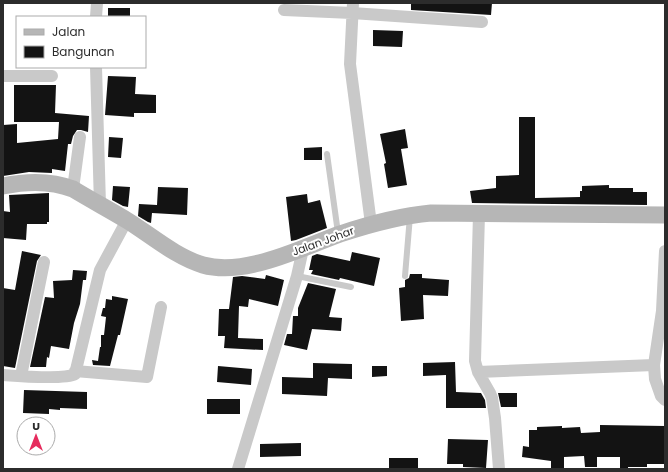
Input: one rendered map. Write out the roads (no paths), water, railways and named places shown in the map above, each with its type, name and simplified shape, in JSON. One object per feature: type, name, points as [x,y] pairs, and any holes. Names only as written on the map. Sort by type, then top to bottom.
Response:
[{"type":"street","points":[[96,16],[97,3]]},
{"type":"street","points":[[284,10],[353,8],[482,22]]},
{"type":"street","points":[[353,8],[350,64],[371,224]]},
{"type":"street","points":[[96,68],[100,205]]},
{"type":"street","points":[[3,76],[52,76]]},
{"type":"street","points":[[73,189],[80,137]]},
{"type":"street","name":"Jalan Johar","points":[[3,186],[28,182],[40,182],[65,186],[73,189],[127,220],[182,256],[210,267],[232,268],[252,265],[303,249],[371,224],[410,215],[431,213],[665,215]]},
{"type":"street","points":[[479,214],[475,364],[492,398],[499,469]]},
{"type":"street","points":[[3,375],[71,376],[75,374],[100,270],[127,220]]},
{"type":"street","points":[[238,469],[297,276],[303,249]]},
{"type":"street","points":[[665,251],[662,311],[654,365],[655,379],[661,396],[665,400]]},
{"type":"street","points":[[21,376],[44,262]]},
{"type":"street","points":[[76,371],[147,377],[161,307]]},
{"type":"street","points":[[478,372],[654,365]]},
{"type":"lane","points":[[327,154],[338,235]]},
{"type":"lane","points":[[405,276],[410,215]]},
{"type":"lane","points":[[297,276],[351,287]]}]
